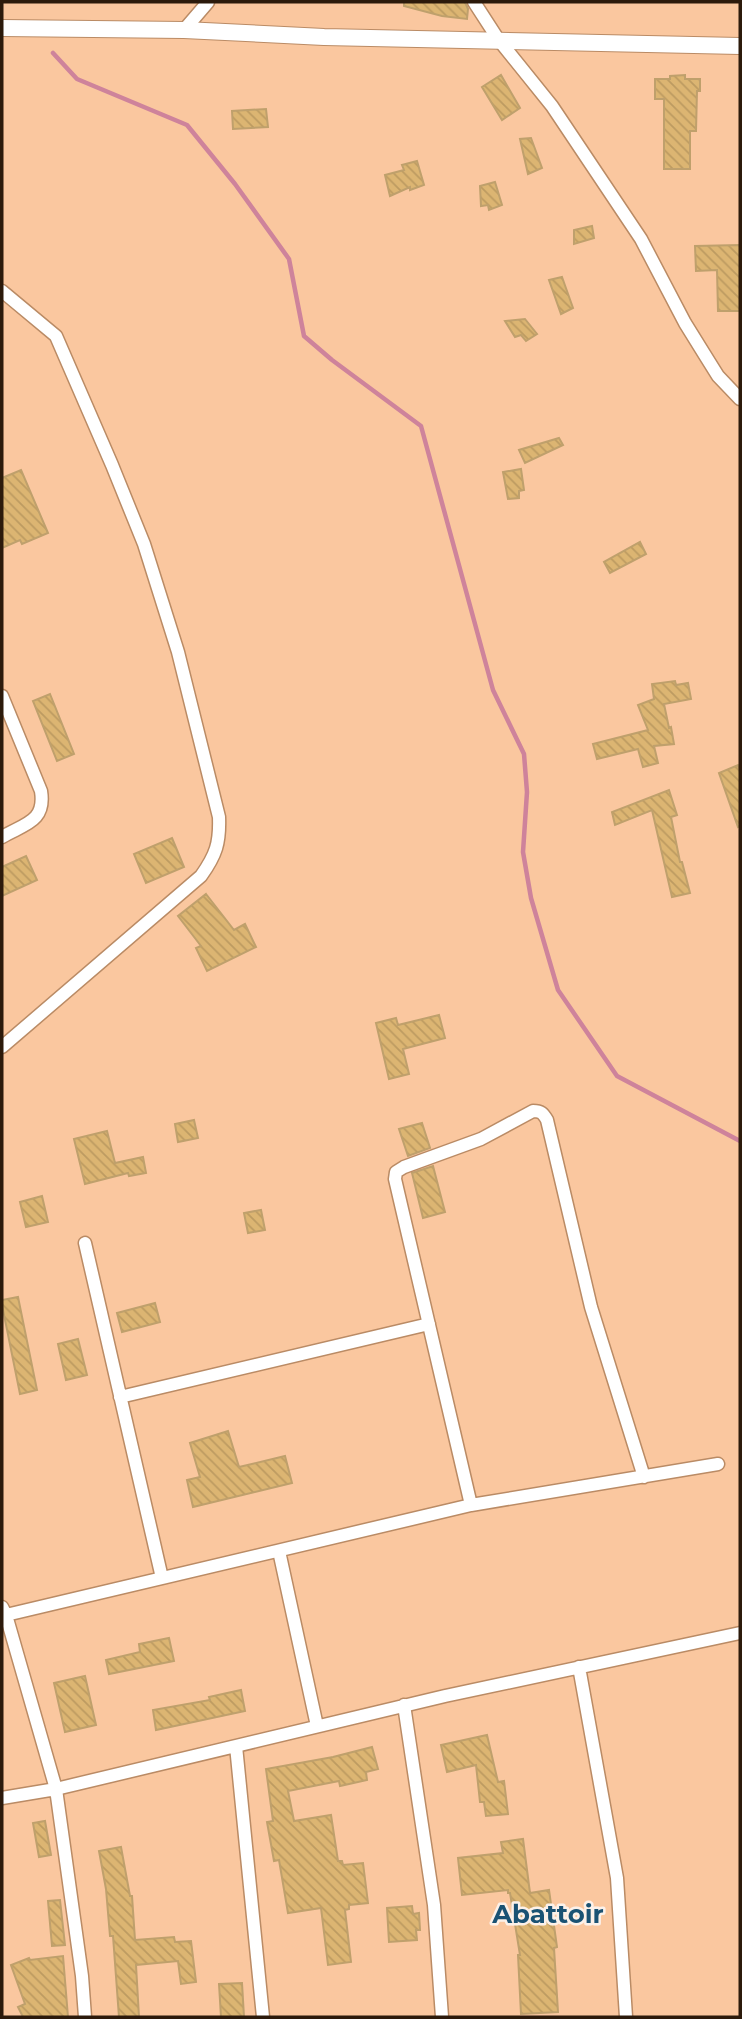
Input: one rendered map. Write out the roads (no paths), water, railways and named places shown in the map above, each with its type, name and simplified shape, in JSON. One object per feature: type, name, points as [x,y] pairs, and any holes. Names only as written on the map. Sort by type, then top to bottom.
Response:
[{"type":"street","points":[[184,30],[208,2]]},
{"type":"street","points":[[474,2],[498,39],[552,106],[641,239],[685,323],[718,376],[740,399]]},
{"type":"street","points":[[2,28],[184,30],[324,37],[740,46]]},
{"type":"street","points":[[2,291],[56,336],[144,544],[178,652],[219,817],[220,838],[213,860],[201,876],[2,1048]]},
{"type":"street","points":[[2,696],[41,791],[43,803],[40,813],[34,819],[2,837]]},
{"type":"street","points":[[471,1505],[396,1187],[396,1172],[481,1139],[533,1111],[544,1114],[547,1120],[591,1307],[644,1477]]},
{"type":"street","points":[[85,1242],[162,1578]]},
{"type":"street","points":[[120,1397],[429,1324]]},
{"type":"street","points":[[85,2017],[82,1976],[56,1789],[4,1611],[162,1578],[471,1505],[719,1464]]},
{"type":"street","points":[[279,1551],[317,1726]]},
{"type":"street","points":[[2,1798],[56,1789],[404,1705],[740,1633]]},
{"type":"street","points":[[579,1667],[617,1878],[626,2017]]},
{"type":"street","points":[[404,1705],[434,1905],[442,2017]]},
{"type":"street","points":[[236,1746],[263,2017]]},
{"type":"waterway","points":[[53,53],[77,79],[187,125],[235,184],[289,259],[304,336],[421,426],[493,690],[524,754],[527,792],[523,852],[531,898],[558,990],[617,1076],[740,1141]]},
{"type":"district","name":"Abattoir","points":[[548,1914]]}]
